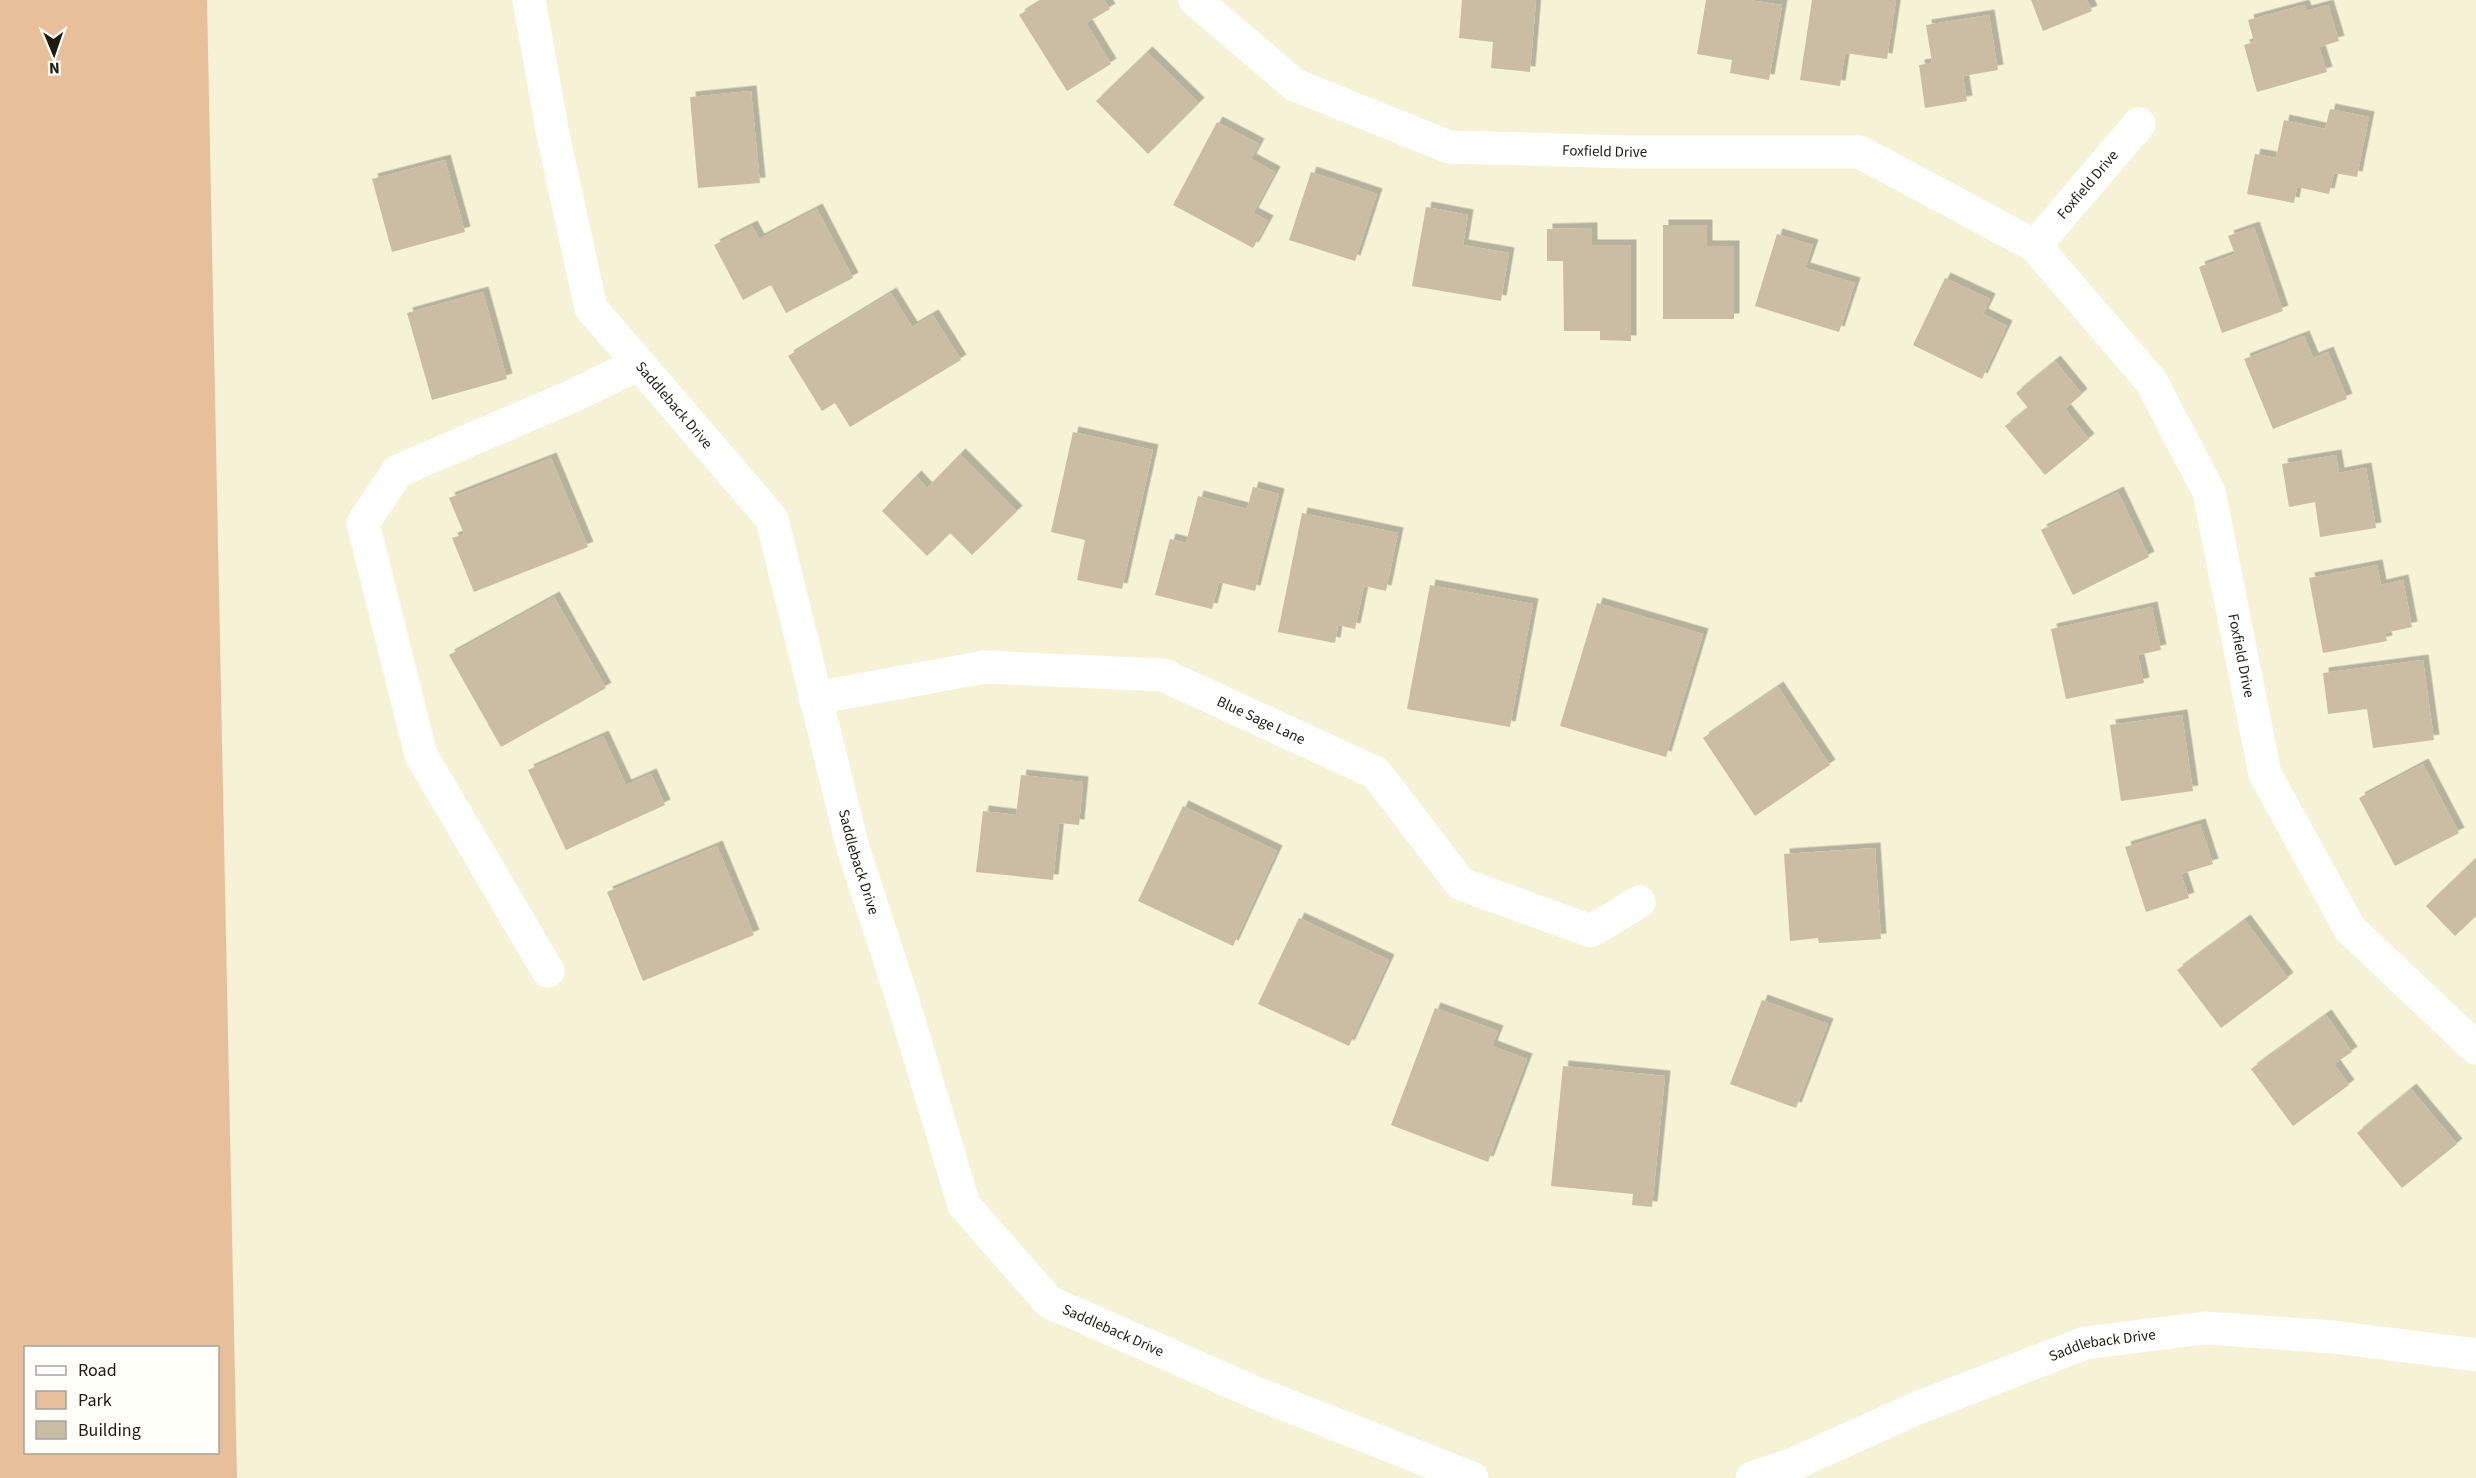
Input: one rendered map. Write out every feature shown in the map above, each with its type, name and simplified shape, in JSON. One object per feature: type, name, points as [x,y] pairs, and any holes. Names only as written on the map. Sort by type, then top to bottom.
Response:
[{"type":"street","name":"Saddleback Drive","points":[[529,0],[553,135],[591,308],[772,519],[853,848],[902,998],[964,1205],[1049,1302],[1256,1393],[1472,1478]]},
{"type":"street","name":"Foxfield Drive","points":[[1195,0],[1295,85],[1449,147],[1631,152],[1860,152],[2035,246],[2151,381],[2210,492],[2265,774],[2350,929],[2476,1048]]},
{"type":"street","name":"Foxfield Drive","points":[[2035,246],[2139,124]]},
{"type":"street","points":[[548,971],[421,755],[363,523],[398,471],[570,397],[639,364]]},
{"type":"street","name":"Blue Sage Lane","points":[[815,698],[985,667],[1163,675],[1376,773],[1461,884],[1591,931],[1639,902]]},
{"type":"street","name":"Saddleback Drive","points":[[1752,1478],[1795,1472],[1915,1409],[2085,1343],[2204,1328],[2334,1337],[2476,1356]]},
{"type":"green space","points":[[0,0],[207,0],[237,1478],[0,1478]]},
{"type":"building","points":[[1043,0],[1104,0],[1110,9],[1086,23],[1111,64],[1067,91],[1019,15]]},
{"type":"building","points":[[1462,0],[1536,0],[1530,72],[1491,68],[1493,42],[1459,38]]},
{"type":"building","points":[[1706,0],[1749,0],[1782,5],[1769,80],[1730,73],[1732,60],[1697,54]]},
{"type":"building","points":[[1812,0],[1896,0],[1887,59],[1845,53],[1840,86],[1800,80]]},
{"type":"building","points":[[2031,0],[2087,0],[2092,11],[2043,31]]},
{"type":"building","points":[[2304,5],[2306,11],[2328,5],[2339,41],[2319,47],[2327,72],[2257,92],[2244,45],[2254,42],[2248,20]]},
{"type":"building","points":[[1989,15],[1998,70],[1963,76],[1967,101],[1925,108],[1919,65],[1932,63],[1926,25]]},
{"type":"building","points":[[1147,52],[1199,103],[1148,154],[1096,101]]},
{"type":"building","points":[[751,91],[760,183],[698,188],[690,97]]},
{"type":"building","points":[[2330,109],[2369,117],[2357,177],[2334,173],[2329,194],[2297,187],[2294,203],[2247,194],[2255,154],[2276,158],[2284,120],[2325,129]]},
{"type":"building","points":[[1217,122],[1259,144],[1251,159],[1275,172],[1253,213],[1268,221],[1253,248],[1173,205]]},
{"type":"building","points":[[445,160],[465,232],[392,252],[372,179]]},
{"type":"building","points":[[1311,172],[1377,194],[1355,261],[1289,240]]},
{"type":"building","points":[[1426,207],[1468,215],[1463,245],[1509,253],[1501,301],[1412,286]]},
{"type":"building","points":[[817,209],[853,278],[786,313],[771,285],[743,300],[714,245],[752,226],[759,239]]},
{"type":"building","points":[[1663,225],[1707,225],[1707,246],[1734,246],[1734,319],[1663,319]]},
{"type":"building","points":[[2254,227],[2283,311],[2222,333],[2199,267],[2235,254],[2228,236]]},
{"type":"building","points":[[1592,228],[1592,245],[1631,245],[1631,341],[1600,340],[1600,331],[1564,331],[1563,261],[1547,261],[1547,229]]},
{"type":"building","points":[[1777,234],[1813,245],[1805,268],[1855,283],[1839,332],[1755,306]]},
{"type":"building","points":[[1945,278],[1990,299],[1983,314],[2007,326],[1982,379],[1913,345]]},
{"type":"building","points":[[483,292],[507,379],[432,400],[407,313]]},
{"type":"building","points":[[891,293],[912,327],[933,315],[961,360],[850,427],[835,403],[822,411],[788,356]]},
{"type":"building","points":[[2304,336],[2313,358],[2328,352],[2347,399],[2273,429],[2244,359]]},
{"type":"building","points":[[2055,361],[2082,394],[2065,409],[2089,439],[2045,475],[2005,426],[2028,408],[2016,393]]},
{"type":"building","points":[[1073,432],[1153,450],[1122,589],[1077,580],[1085,540],[1051,532]]},
{"type":"building","points":[[960,454],[1017,511],[972,555],[950,533],[927,556],[882,511],[916,476],[927,488]]},
{"type":"building","points":[[2336,455],[2339,473],[2366,468],[2376,528],[2320,537],[2315,502],[2289,507],[2282,464]]},
{"type":"building","points":[[551,458],[588,547],[474,592],[452,538],[464,534],[449,498]]},
{"type":"building","points":[[1253,487],[1279,494],[1255,591],[1219,582],[1212,609],[1155,595],[1170,539],[1186,543],[1198,496],[1247,509]]},
{"type":"building","points":[[2118,492],[2149,557],[2073,595],[2041,530]]},
{"type":"building","points":[[1302,513],[1398,533],[1386,591],[1364,586],[1355,629],[1338,625],[1335,643],[1278,632]]},
{"type":"building","points":[[2377,565],[2381,585],[2403,580],[2412,627],[2385,633],[2387,641],[2323,653],[2309,578]]},
{"type":"building","points":[[1430,585],[1533,604],[1510,727],[1407,709]]},
{"type":"building","points":[[554,597],[606,688],[501,747],[449,655]]},
{"type":"building","points":[[1597,603],[1703,634],[1666,757],[1560,726]]},
{"type":"building","points":[[2152,607],[2161,650],[2138,655],[2144,683],[2066,699],[2051,629]]},
{"type":"building","points":[[2423,660],[2434,740],[2373,748],[2367,709],[2328,714],[2323,673]]},
{"type":"building","points":[[1778,687],[1830,765],[1755,816],[1703,738]]},
{"type":"building","points":[[2182,715],[2193,791],[2121,801],[2110,725]]},
{"type":"building","points":[[603,736],[626,785],[651,774],[665,805],[566,850],[528,770]]},
{"type":"building","points":[[2423,764],[2459,833],[2395,866],[2359,798]]},
{"type":"building","points":[[1021,775],[1083,782],[1079,825],[1059,823],[1053,880],[976,872],[983,811],[1016,815]]},
{"type":"building","points":[[1183,806],[1277,851],[1233,946],[1138,901]]},
{"type":"building","points":[[2200,824],[2213,864],[2181,874],[2189,898],[2146,912],[2125,847]]},
{"type":"building","points":[[717,846],[754,935],[643,981],[607,892]]},
{"type":"building","points":[[1875,848],[1881,939],[1819,943],[1818,938],[1790,941],[1784,854]]},
{"type":"building","points":[[2476,858],[2476,916],[2455,936],[2426,906]]},
{"type":"building","points":[[1299,918],[1389,960],[1349,1046],[1258,1004]]},
{"type":"building","points":[[2245,920],[2288,978],[2221,1028],[2177,970]]},
{"type":"building","points":[[1762,1000],[1828,1024],[1796,1108],[1730,1084]]},
{"type":"building","points":[[1435,1008],[1498,1031],[1492,1046],[1527,1059],[1488,1162],[1391,1125]]},
{"type":"building","points":[[2326,1015],[2352,1052],[2334,1064],[2349,1085],[2293,1126],[2251,1069]]},
{"type":"building","points":[[1563,1066],[1665,1076],[1652,1207],[1632,1205],[1633,1194],[1551,1186]]},
{"type":"building","points":[[2411,1089],[2457,1144],[2402,1188],[2357,1133]]}]
